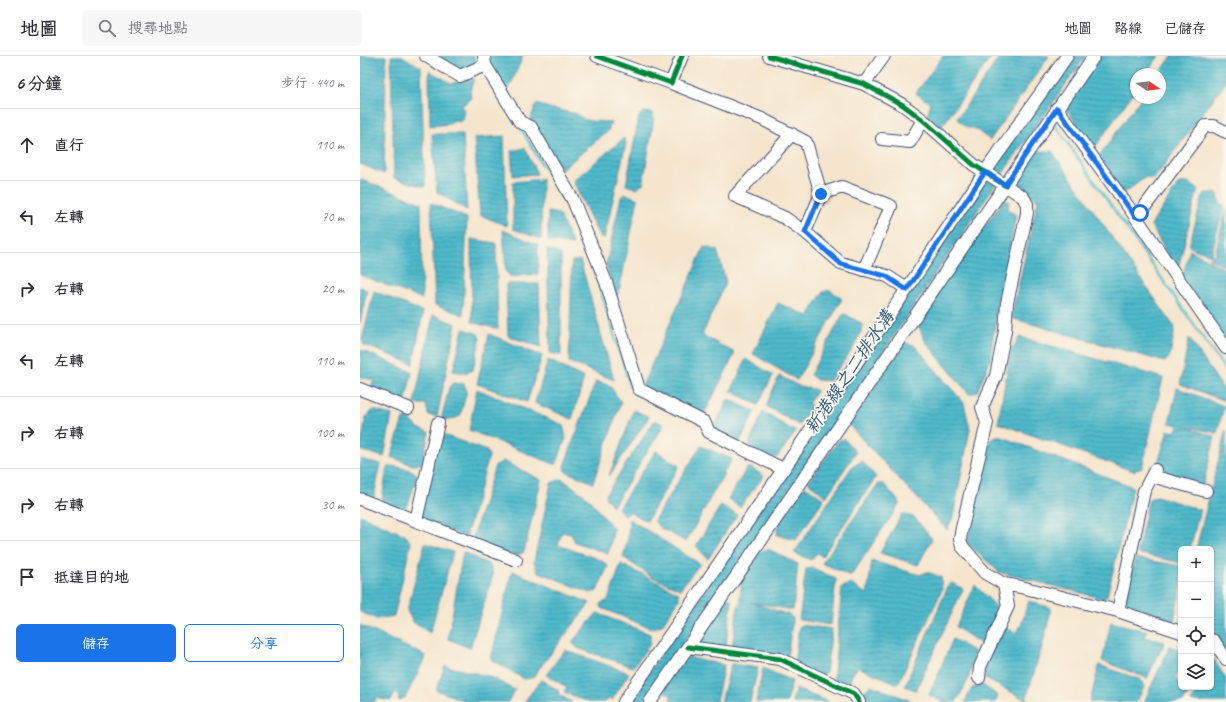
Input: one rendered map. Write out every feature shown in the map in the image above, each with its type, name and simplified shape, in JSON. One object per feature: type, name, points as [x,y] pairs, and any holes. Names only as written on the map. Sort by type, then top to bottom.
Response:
[{"type":"street","points":[[426,56],[460,76],[485,60],[520,122],[531,127],[573,200],[606,282],[639,389],[704,422],[709,432],[783,469]]},
{"type":"street","points":[[597,56],[762,119],[806,142],[821,194],[805,232]]},
{"type":"street","points":[[671,83],[682,56]]},
{"type":"street","points":[[769,56],[864,84],[903,106],[923,120],[974,165],[1023,197],[1027,204],[1027,213],[1007,303],[1005,331],[996,376],[982,407],[986,423],[960,539],[962,546],[985,573],[1004,584],[1118,611],[1178,631]]},
{"type":"street","points":[[864,84],[884,56]]},
{"type":"street","points":[[624,702],[907,290],[985,172],[1066,56]]},
{"type":"street","points":[[650,702],[1094,56]]},
{"type":"street","points":[[1057,108],[1135,216],[1226,348]]},
{"type":"street","points":[[882,139],[910,142],[923,120]]},
{"type":"street","points":[[1135,216],[1140,213],[1205,126],[1214,126],[1226,132]]},
{"type":"street","points":[[792,134],[735,196],[785,218],[805,232],[841,264],[886,276],[907,290]]},
{"type":"street","points":[[821,194],[842,187],[891,206],[864,270]]},
{"type":"street","points":[[360,389],[408,408]]},
{"type":"street","points":[[416,521],[438,423]]},
{"type":"street","points":[[1118,611],[1144,491],[1154,473],[1206,491]]},
{"type":"street","points":[[360,499],[516,560]]},
{"type":"street","points":[[980,678],[980,667],[1008,606],[1004,584]]},
{"type":"street","points":[[1214,641],[1226,659]]},
{"type":"street","points":[[688,647],[780,660],[854,694],[859,702]]},
{"type":"water","points":[[360,56],[386,56],[384,174],[360,164]]},
{"type":"water","points":[[391,56],[402,56],[421,67],[425,187],[394,178]]},
{"type":"water","points":[[442,56],[474,56],[476,65],[457,71],[439,60]]},
{"type":"water","points":[[485,56],[523,56],[509,89],[501,87]]},
{"type":"water","points":[[943,56],[992,56],[940,129],[927,121],[930,103],[916,93]]},
{"type":"water","points":[[1000,56],[1049,56],[990,140],[974,128],[967,128],[957,119]]},
{"type":"water","points":[[1071,56],[1086,56],[1003,173],[846,407],[643,702],[628,702]]},
{"type":"water","points":[[1099,56],[1159,56],[1150,68],[1130,68],[1130,98],[1093,150],[1065,106]]},
{"type":"water","points":[[1172,56],[1226,56],[1226,82],[1154,179],[1146,177],[1123,194],[1098,158],[1137,104],[1166,104],[1166,68],[1163,68]]},
{"type":"water","points":[[429,71],[451,83],[474,79],[470,91],[471,98],[462,106],[464,109],[463,119],[459,122],[454,120],[449,124],[430,126]]},
{"type":"water","points":[[536,104],[577,114],[583,119],[591,121],[611,122],[608,131],[561,170],[530,121]]},
{"type":"water","points":[[644,112],[652,113],[654,118],[643,184],[637,189],[626,185],[639,116]]},
{"type":"water","points":[[432,134],[463,134],[467,210],[437,192]]},
{"type":"water","points":[[504,136],[507,226],[480,215],[474,138]]},
{"type":"water","points":[[624,138],[626,143],[604,239],[599,236],[573,181]]},
{"type":"water","points":[[525,148],[537,174],[513,176],[511,151]]},
{"type":"water","points":[[1032,151],[1052,151],[1175,328],[1170,356],[1165,362],[1011,318],[1038,200],[1017,186]]},
{"type":"water","points":[[360,179],[421,203],[422,299],[360,275]]},
{"type":"water","points":[[542,179],[541,239],[513,229],[513,182]]},
{"type":"water","points":[[1179,183],[1188,183],[1198,189],[1179,265],[1172,263],[1151,225]]},
{"type":"water","points":[[1207,193],[1218,194],[1220,204],[1224,205],[1211,255],[1189,246],[1203,195]]},
{"type":"water","points":[[626,194],[638,199],[620,287],[616,298],[606,265],[621,197]]},
{"type":"water","points":[[1004,199],[1009,202],[1008,209],[1016,215],[1007,262],[998,297],[990,361],[977,392],[969,394],[925,341],[917,322]]},
{"type":"water","points":[[431,203],[467,218],[463,315],[435,305]]},
{"type":"water","points":[[1226,209],[1226,267],[1208,258],[1215,254]]},
{"type":"water","points":[[548,212],[559,214],[573,245],[548,241]]},
{"type":"water","points":[[503,230],[538,245],[538,274],[511,277],[506,272]]},
{"type":"water","points":[[471,239],[496,243],[498,329],[472,322]]},
{"type":"water","points":[[704,247],[717,250],[726,282],[702,335],[735,353],[701,420],[640,391]]},
{"type":"water","points":[[547,249],[561,254],[561,355],[550,353]]},
{"type":"water","points":[[1190,250],[1226,270],[1226,343],[1182,278]]},
{"type":"water","points":[[580,260],[614,380],[569,362],[572,261]]},
{"type":"water","points":[[506,284],[539,284],[541,347],[508,336]]},
{"type":"water","points":[[360,287],[367,290],[360,323]]},
{"type":"water","points":[[830,290],[842,299],[797,380],[753,354],[778,303],[808,316],[823,292]]},
{"type":"water","points":[[374,291],[423,312],[413,364],[364,345],[362,340]]},
{"type":"water","points":[[845,314],[861,323],[863,327],[852,350],[829,381],[817,380],[810,375],[842,316]]},
{"type":"water","points":[[433,315],[456,324],[437,417],[428,415],[426,404],[414,404]]},
{"type":"water","points":[[463,329],[478,334],[480,339],[473,370],[465,373],[453,371]]},
{"type":"water","points":[[489,334],[542,356],[527,402],[477,384]]},
{"type":"water","points":[[1020,337],[1163,378],[1142,468],[1133,471],[998,423],[1011,350]]},
{"type":"water","points":[[1189,338],[1226,393],[1225,401],[1180,384]]},
{"type":"water","points":[[904,343],[914,345],[964,403],[970,429],[953,517],[947,530],[848,424]]},
{"type":"water","points":[[361,350],[412,372],[405,403],[369,391],[374,380],[360,377]]},
{"type":"water","points":[[746,359],[773,375],[758,405],[731,391]]},
{"type":"water","points":[[548,360],[584,378],[572,419],[535,403]]},
{"type":"water","points":[[779,376],[799,386],[817,390],[809,402],[811,408],[799,425],[766,406]]},
{"type":"water","points":[[596,381],[610,386],[621,402],[593,483],[565,471],[564,466]]},
{"type":"water","points":[[453,383],[464,384],[467,391],[460,416],[441,420],[449,388]]},
{"type":"water","points":[[1177,388],[1224,406],[1217,433],[1184,426],[1215,437],[1202,489],[1156,470],[1168,430],[1174,432],[1179,425],[1169,423]]},
{"type":"water","points":[[477,389],[563,425],[566,438],[556,465],[469,430]]},
{"type":"water","points":[[728,399],[755,412],[739,443],[713,431]]},
{"type":"water","points":[[373,410],[392,415],[384,457],[360,450],[366,417]]},
{"type":"water","points":[[634,410],[649,417],[609,476]]},
{"type":"water","points":[[763,412],[796,432],[777,457],[768,458],[750,448],[750,442]]},
{"type":"water","points":[[403,419],[410,419],[418,428],[429,432],[422,464],[413,465],[391,457]]},
{"type":"water","points":[[655,420],[664,425],[613,506],[606,499],[606,494]]},
{"type":"water","points":[[1226,430],[1226,659],[1214,644],[1214,546],[1197,546]]},
{"type":"water","points":[[439,433],[487,451],[489,456],[466,537],[418,519]]},
{"type":"water","points":[[999,436],[1133,487],[1107,596],[1104,599],[999,572],[967,543],[990,440]]},
{"type":"water","points":[[844,439],[856,452],[826,497],[808,482],[839,440]]},
{"type":"water","points":[[701,446],[732,459],[686,542],[659,527],[654,520]]},
{"type":"water","points":[[656,451],[679,466],[647,521],[630,512],[625,516],[618,508]]},
{"type":"water","points":[[360,459],[381,464],[373,501],[360,496]]},
{"type":"water","points":[[503,461],[541,480],[524,552],[516,556],[471,543],[495,466]]},
{"type":"water","points":[[862,461],[876,477],[822,557],[817,553],[811,560],[794,553],[852,467]]},
{"type":"water","points":[[393,466],[411,470],[418,475],[408,504],[401,512],[381,506],[387,468]]},
{"type":"water","points":[[747,468],[751,468],[764,476],[740,507],[728,499]]},
{"type":"water","points":[[562,479],[587,497],[614,529],[608,554],[575,542],[571,534],[562,532],[558,545],[601,560],[608,566],[597,591],[590,593],[537,571],[534,561],[551,483]]},
{"type":"water","points":[[878,484],[884,484],[900,503],[851,576],[822,563]]},
{"type":"water","points":[[805,486],[824,499],[796,540],[777,535],[777,526]]},
{"type":"water","points":[[1157,496],[1200,510],[1191,546],[1178,546],[1178,562],[1137,553],[1149,499]]},
{"type":"water","points":[[721,505],[737,515],[708,559],[696,546]]},
{"type":"water","points":[[902,514],[914,517],[932,539],[918,565],[880,553]]},
{"type":"water","points":[[360,515],[405,535],[411,543],[394,616],[377,619],[360,612]]},
{"type":"water","points":[[629,519],[700,564],[680,589],[652,577],[623,557],[628,538]]},
{"type":"water","points":[[425,543],[453,552],[430,633],[413,622],[407,611]]},
{"type":"water","points":[[768,549],[798,564],[793,610],[750,602],[789,615],[793,618],[787,658],[732,649],[738,606],[743,601],[740,600],[742,575],[759,552]]},
{"type":"water","points":[[463,552],[490,565],[493,575],[470,648],[448,639]]},
{"type":"water","points":[[1135,558],[1178,565],[1178,602],[1173,624],[1122,611]]},
{"type":"water","points":[[872,561],[920,575],[927,572],[941,577],[942,590],[898,684],[858,667],[852,675],[848,689],[833,684],[842,587],[851,584],[867,594]]},
{"type":"water","points":[[621,564],[679,593],[679,600],[662,625],[652,629],[602,608],[600,604],[608,600]]},
{"type":"water","points":[[813,568],[836,579],[831,625],[799,620],[806,569]]},
{"type":"water","points":[[512,571],[590,603],[532,678],[524,679],[491,659]]},
{"type":"water","points":[[952,583],[963,589],[916,690],[905,686],[948,586]]},
{"type":"water","points":[[975,585],[1001,611],[983,645],[956,627]]},
{"type":"water","points":[[727,597],[732,601],[725,651],[695,644]]},
{"type":"water","points":[[1029,601],[1051,608],[1043,643],[1026,700],[986,679],[983,669],[1003,626],[1016,633],[1021,625]]},
{"type":"water","points":[[597,613],[650,634],[650,644],[633,667],[577,648],[572,642]]},
{"type":"water","points":[[1111,622],[1147,631],[1145,637],[1165,642],[1147,678],[1102,661]]},
{"type":"water","points":[[360,625],[426,656],[405,698],[399,701],[398,694],[395,693],[391,701],[377,698],[375,702],[360,702]]},
{"type":"water","points":[[802,625],[832,629],[826,672],[819,677],[794,664],[799,627]]},
{"type":"water","points":[[953,639],[975,652],[968,680],[956,702],[943,702],[929,695]]},
{"type":"water","points":[[1170,646],[1178,650],[1178,672],[1175,679],[1178,681],[1178,690],[1190,690],[1183,702],[1144,702]]},
{"type":"water","points":[[565,650],[629,673],[612,700],[609,698],[606,702],[588,702],[564,692],[567,687],[546,675]]},
{"type":"water","points":[[687,657],[724,665],[716,702],[670,702],[671,695],[660,690]]},
{"type":"water","points":[[1214,659],[1226,679],[1226,702],[1191,702],[1197,690],[1214,690]]},
{"type":"water","points":[[731,664],[758,668],[750,702],[721,702]]},
{"type":"water","points":[[1099,665],[1141,680],[1144,687],[1137,702],[1090,702]]},
{"type":"water","points":[[445,666],[488,676],[515,690],[508,702],[468,702],[436,690]]},
{"type":"water","points":[[763,668],[792,681],[787,702],[756,702]]},
{"type":"water","points":[[541,680],[558,690],[559,695],[572,702],[524,702]]},
{"type":"water","points":[[871,685],[914,702],[862,702],[859,696]]},
{"type":"water","points":[[983,685],[998,696],[995,702],[965,702],[972,688]]},
{"type":"water","points":[[796,689],[829,702],[792,702]]},
{"type":"waterway","points":[[1053,122],[1226,371]]},
{"type":"waterway","points":[[520,127],[572,215],[588,252]]},
{"type":"waterway","points":[[593,266],[630,386]]},
{"type":"cycle path","points":[[597,56],[671,83],[682,56]]},
{"type":"cycle path","points":[[769,56],[864,84],[903,105],[923,120],[974,165],[1005,185]]},
{"type":"cycle path","points":[[688,647],[780,659],[854,694],[859,702]]},
{"type":"route","points":[[821,194],[805,232],[841,264],[886,276],[907,290],[985,172],[1005,185],[1057,108],[1135,216],[1140,213]]},
{"type":"water label","name":"新港線之二排水溝","points":[[849,372]]}]
